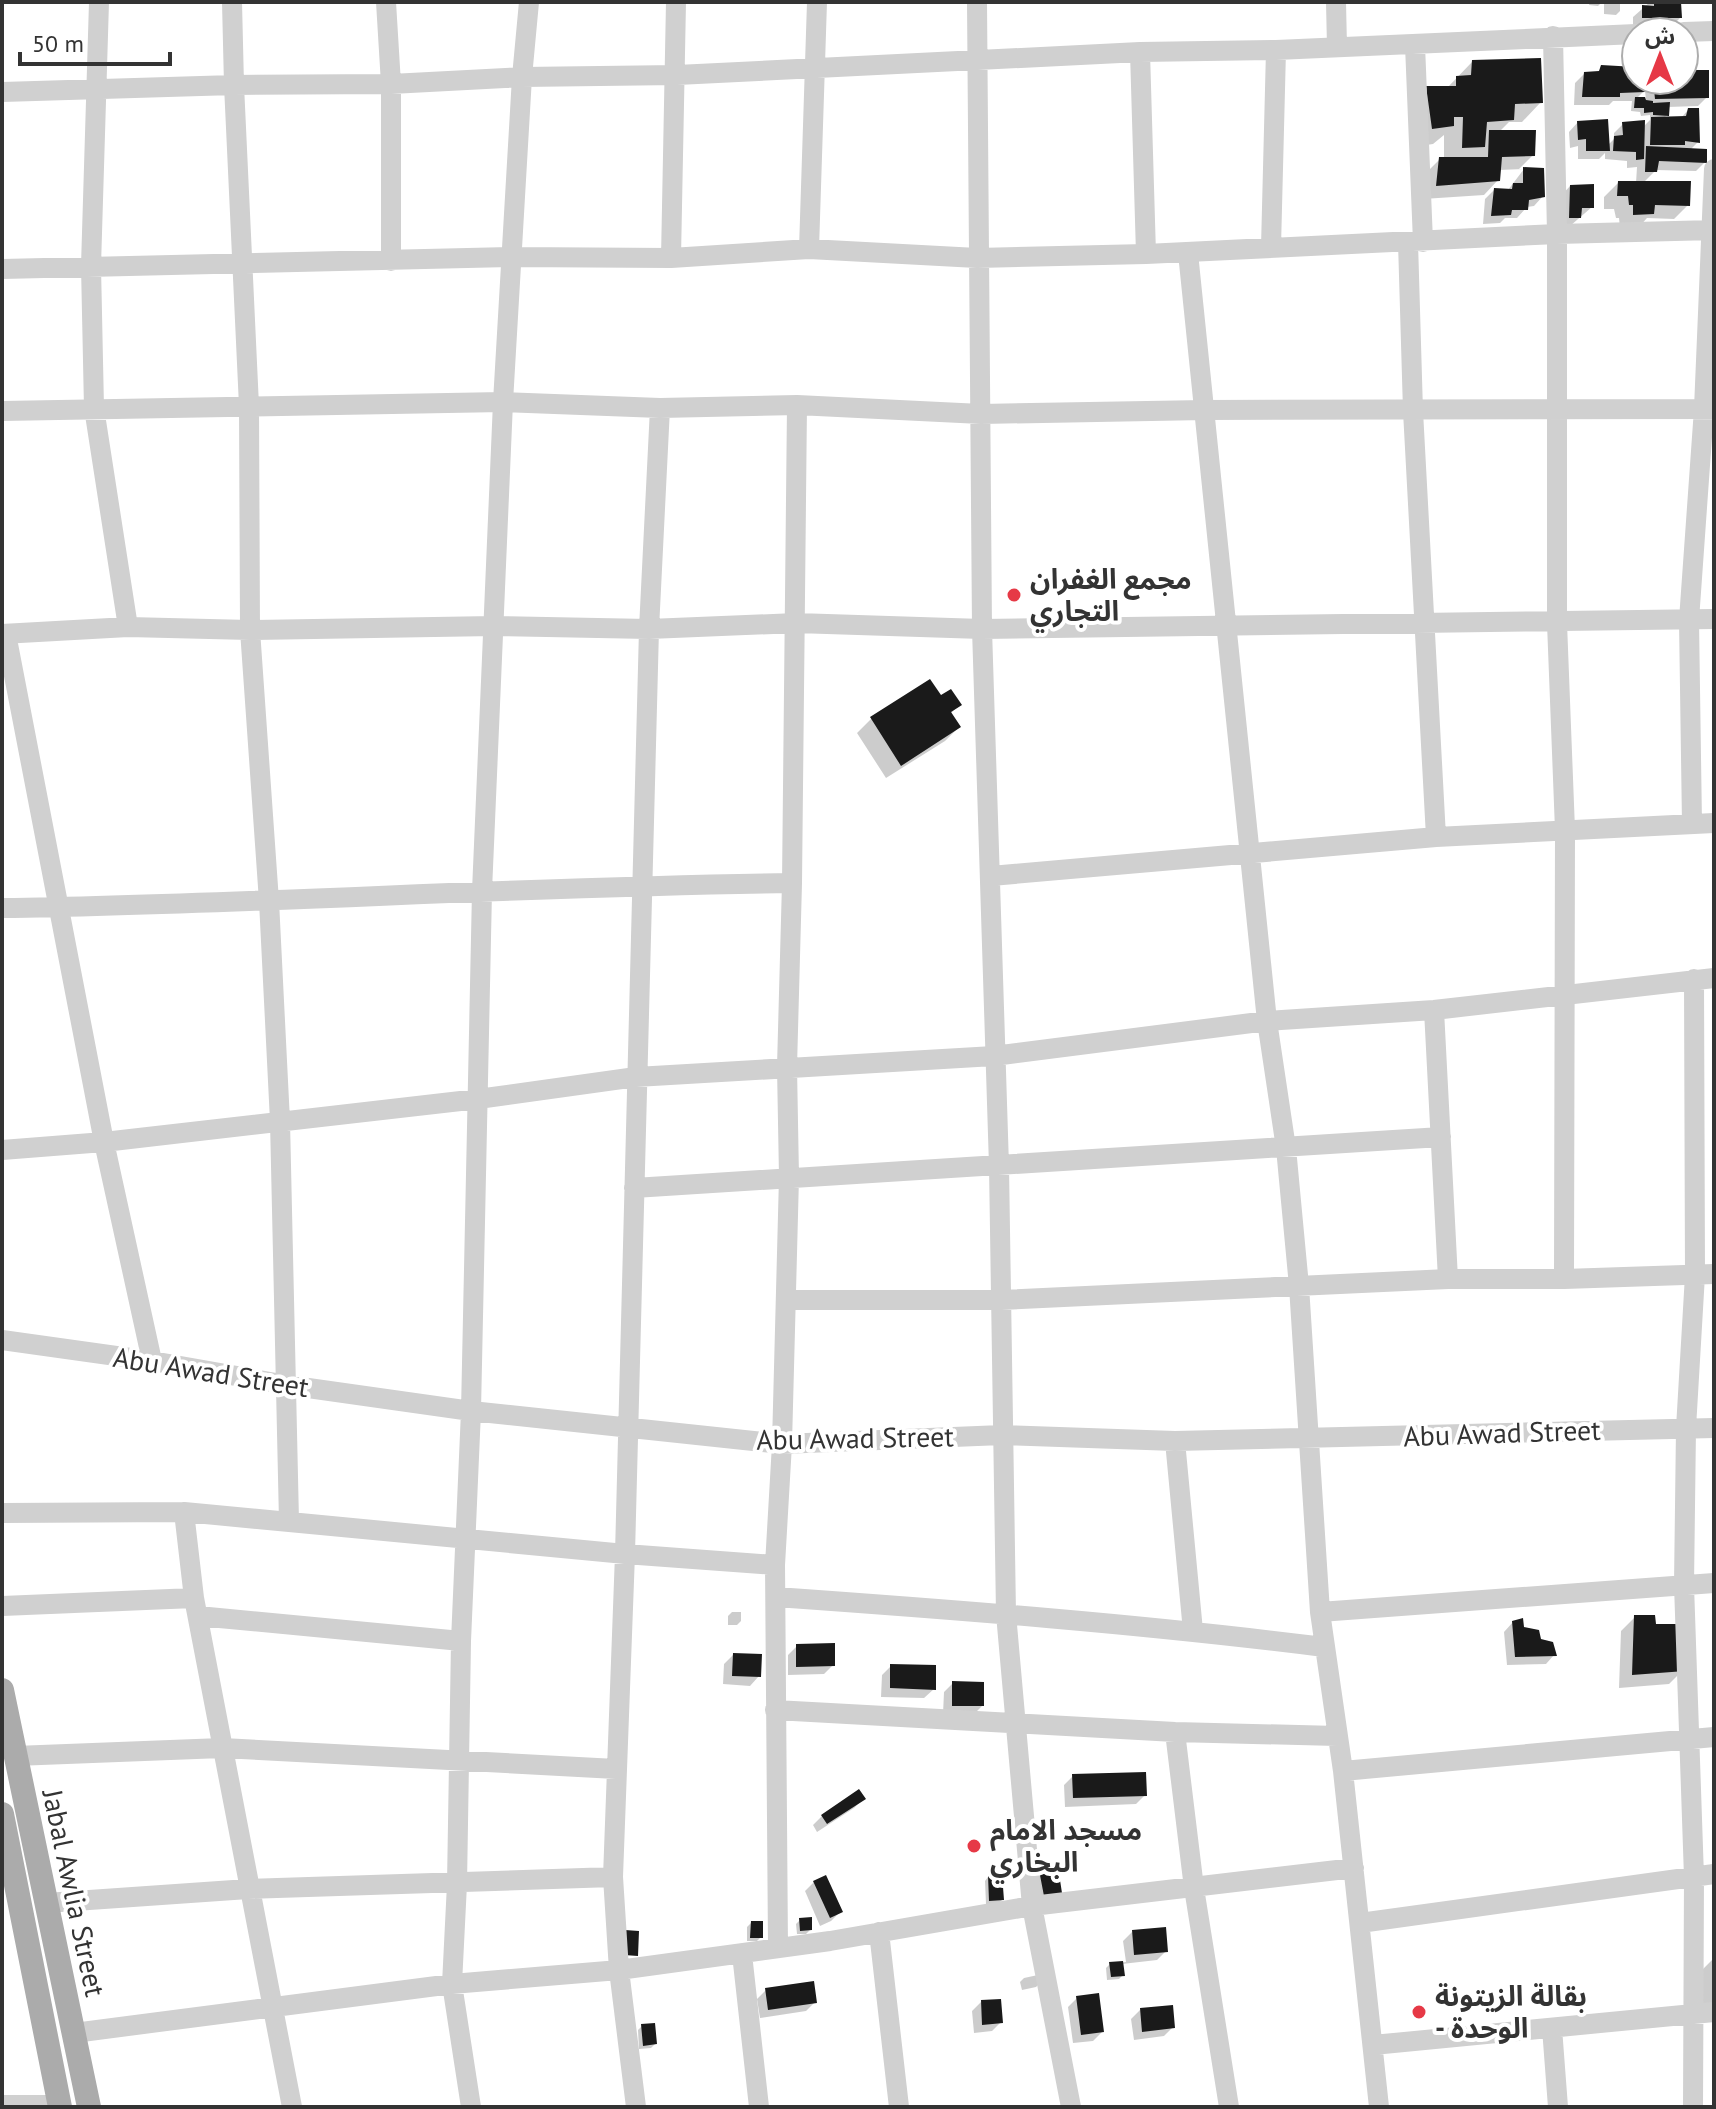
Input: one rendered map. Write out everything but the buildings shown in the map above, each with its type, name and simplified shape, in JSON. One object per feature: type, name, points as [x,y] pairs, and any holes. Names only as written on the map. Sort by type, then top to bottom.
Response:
[{"type":"main road","name":"Jabal Awlia Street","points":[[2,1690],[89,2107]]},
{"type":"main road","name":"Jabal Awlia Street","points":[[2,1814],[60,2106]]},
{"type":"street","points":[[99,2],[91,266],[94,408],[128,627]]},
{"type":"street","points":[[232,2],[249,406],[250,630],[269,901],[280,1121],[289,1521]]},
{"type":"street","points":[[386,2],[391,84],[391,261]]},
{"type":"street","points":[[471,2107],[452,1984],[461,1641],[471,1411],[482,891],[503,402],[529,2]]},
{"type":"street","points":[[671,258],[677,75],[676,2]]},
{"type":"street","points":[[809,249],[817,2]]},
{"type":"street","points":[[977,2],[982,629],[999,1166],[1006,1614],[1032,1906],[1071,2107]]},
{"type":"street","points":[[1336,2],[1337,47]]},
{"type":"street","points":[[2,92],[677,75],[1140,52],[1415,45],[1620,34]]},
{"type":"street","points":[[1553,36],[1557,234],[1557,623],[1565,830],[1564,1279]]},
{"type":"street","points":[[1415,45],[1413,411],[1436,837]]},
{"type":"street","points":[[1271,247],[1276,50]]},
{"type":"street","points":[[1140,52],[1146,254]]},
{"type":"street","points":[[1692,824],[1689,620],[1709,409],[1714,169]]},
{"type":"street","points":[[2,269],[511,257],[671,258],[809,249],[977,258],[1188,253],[1557,234],[1713,230]]},
{"type":"street","points":[[1188,253],[1267,1021],[1286,1148],[1311,1439],[1320,1612],[1343,1771],[1379,2107]]},
{"type":"street","points":[[2,411],[503,402],[660,408],[797,405],[981,414],[1205,410],[1709,409]]},
{"type":"street","points":[[778,1947],[775,1565],[782,1444],[789,1177],[787,1067],[797,405]]},
{"type":"street","points":[[636,2107],[619,1970],[613,1877],[625,1554],[649,629],[660,408]]},
{"type":"street","points":[[152,1361],[104,1142],[4,634],[128,627],[250,630],[494,626],[649,629],[796,623],[982,629],[1714,619]]},
{"type":"street","points":[[991,876],[1436,837],[1714,823]]},
{"type":"street","points":[[2,908],[269,901],[644,884],[792,883]]},
{"type":"street","points":[[2,1150],[104,1142],[478,1099],[636,1077],[994,1056],[1267,1021],[1434,1010],[1704,979],[1704,1274],[1686,1428],[1684,1585],[1691,1740],[1704,1876],[1704,2013],[1693,2107]]},
{"type":"street","points":[[1434,1010],[1448,1279]]},
{"type":"street","points":[[634,1188],[1441,1137]]},
{"type":"street","points":[[786,1300],[1001,1300],[1448,1279],[1704,1274]]},
{"type":"street","name":"Abu Awad Street","points":[[2,1340],[471,1411],[782,1444],[1002,1435],[1175,1441],[1714,1428]]},
{"type":"street","points":[[1175,1441],[1193,1631]]},
{"type":"street","points":[[2,1513],[184,1512],[467,1540],[775,1565]]},
{"type":"street","points":[[184,1512],[196,1607],[292,2107]]},
{"type":"street","points":[[1320,1612],[1714,1583]]},
{"type":"street","points":[[776,1597],[1193,1631],[1324,1647]]},
{"type":"street","points":[[2,1606],[196,1607],[461,1641]]},
{"type":"street","points":[[775,1710],[1175,1732],[1337,1736]]},
{"type":"street","points":[[1175,1732],[1194,1888],[1229,2107]]},
{"type":"street","points":[[1343,1771],[1714,1737]]},
{"type":"street","points":[[15,1756],[222,1748],[616,1769]]},
{"type":"street","points":[[74,2033],[452,1984],[619,1970],[830,1941],[1032,1906],[1354,1868]]},
{"type":"street","points":[[1360,1923],[1704,1876]]},
{"type":"street","points":[[46,1903],[248,1889],[613,1877]]},
{"type":"street","points":[[879,1932],[899,2107]]},
{"type":"street","points":[[742,1954],[759,2107]]},
{"type":"street","points":[[1373,2045],[1704,2013]]},
{"type":"street","points":[[1552,2028],[1558,2107]]},
{"type":"street","points":[[2,2105],[60,2106]]},
{"type":"place","name":"مجمع الغفران التجاري","points":[[1014,595]]},
{"type":"place","name":"مسجد الامام البخاري","points":[[974,1846]]},
{"type":"place","name":"بقالة الزيتونة - الوحدة","points":[[1419,2012]]}]
